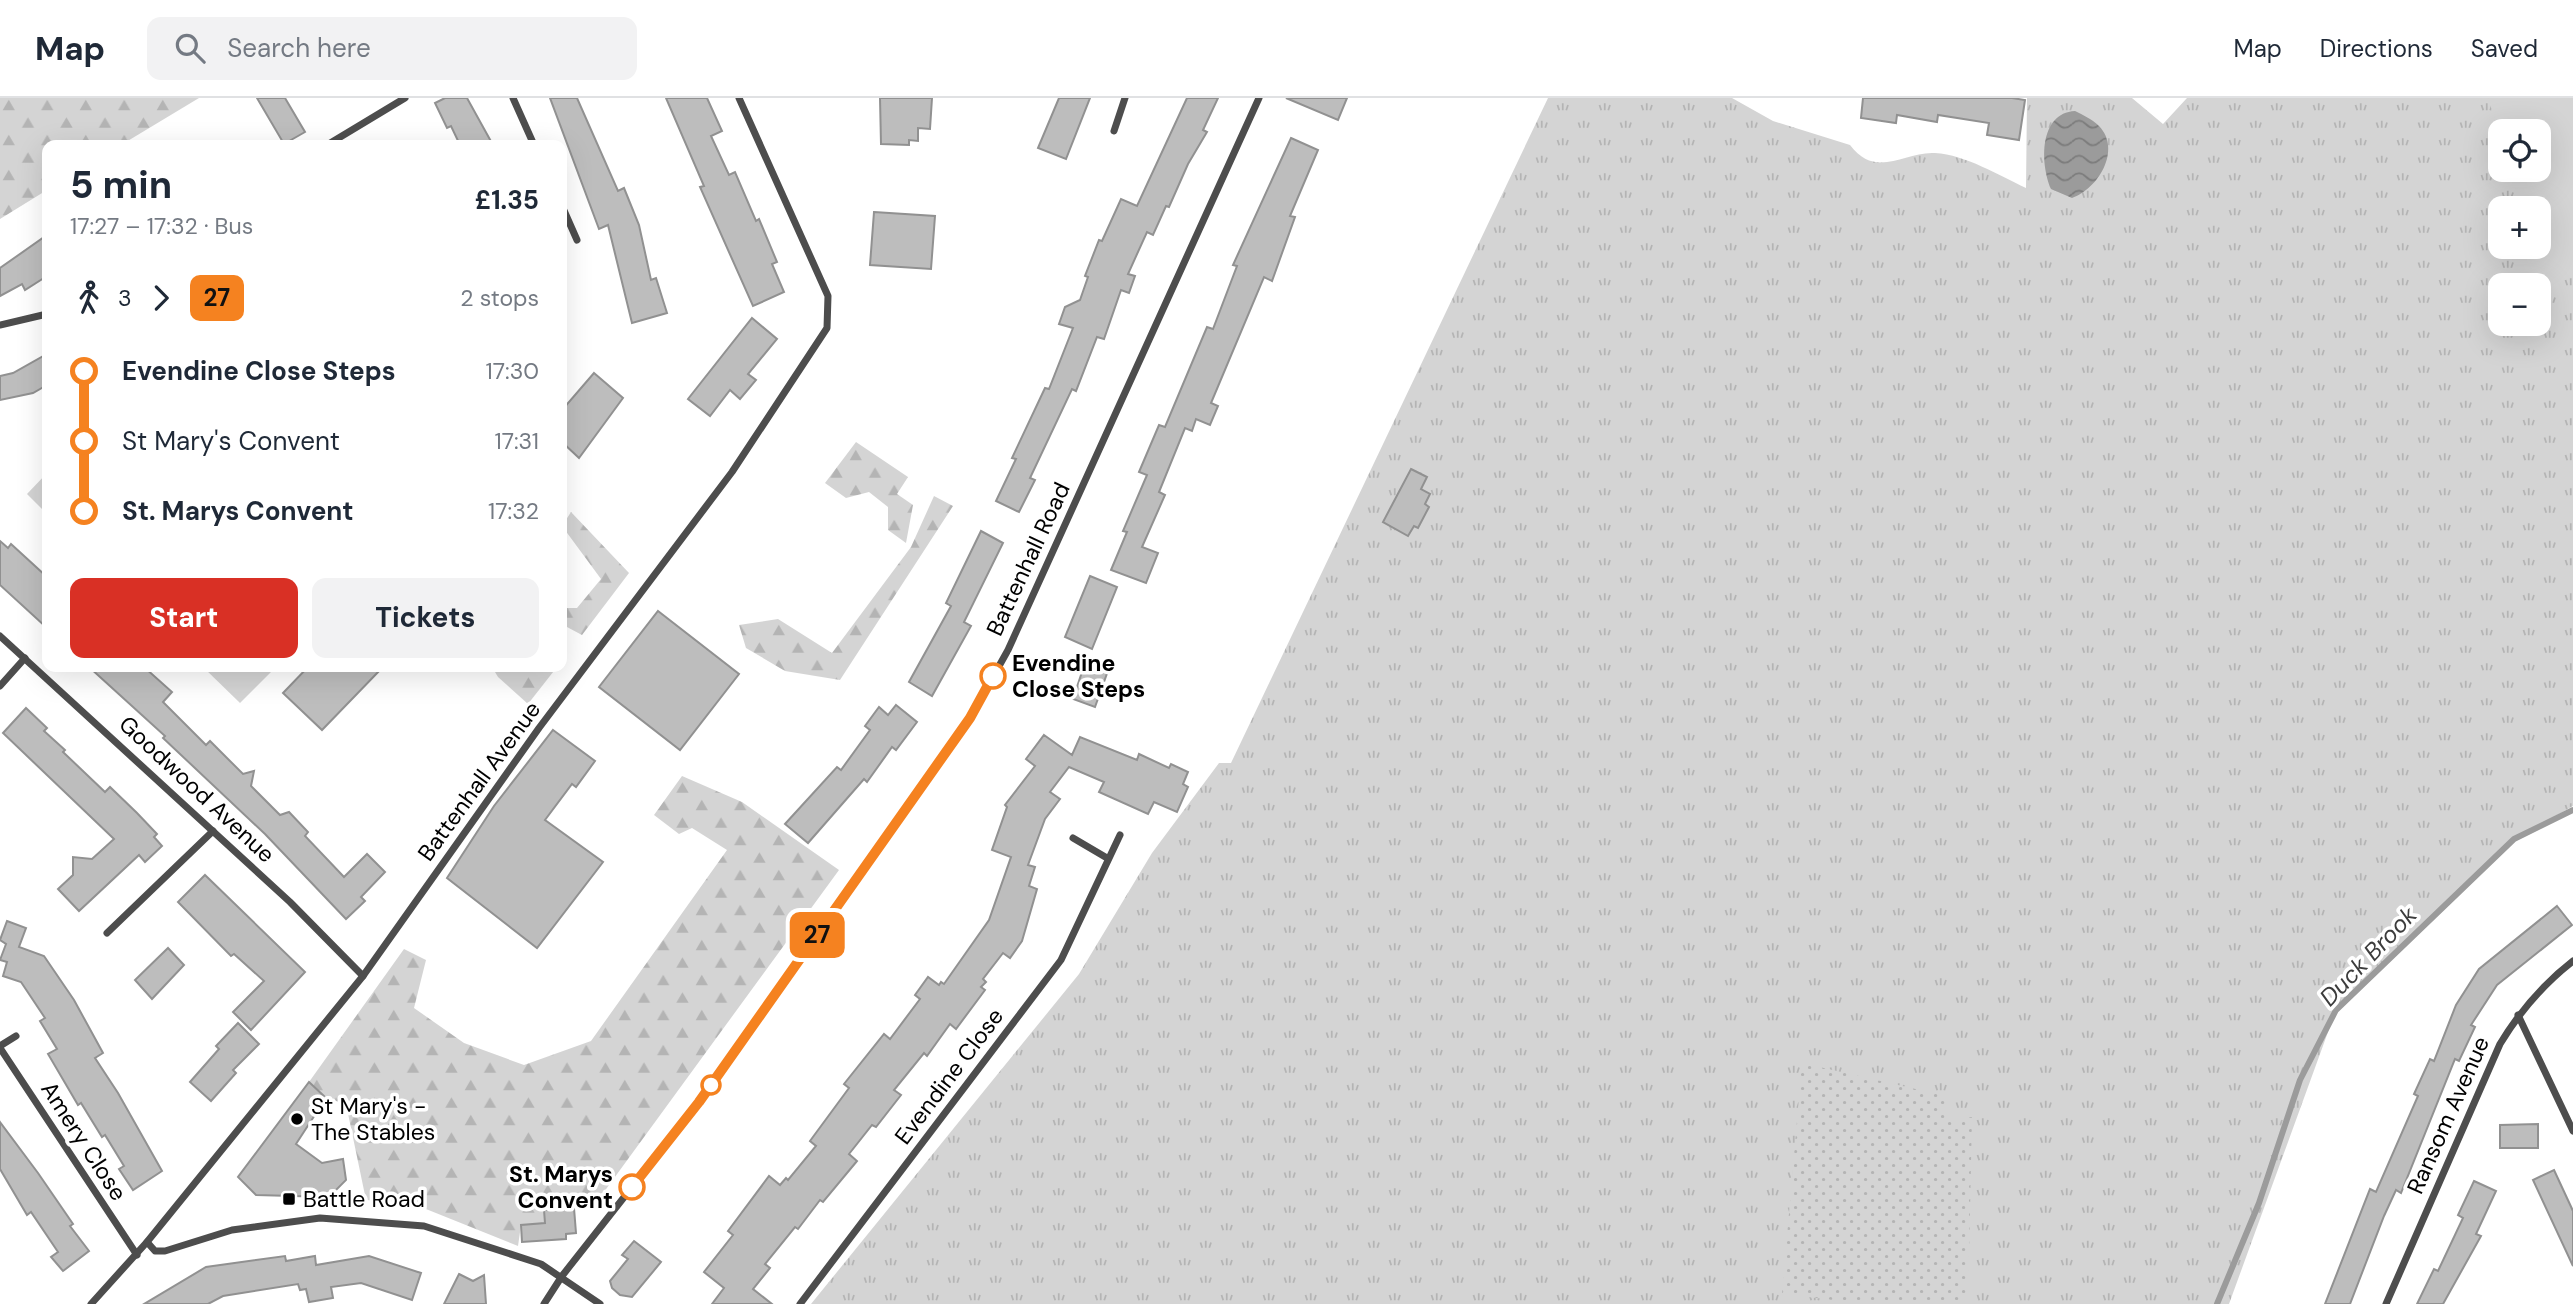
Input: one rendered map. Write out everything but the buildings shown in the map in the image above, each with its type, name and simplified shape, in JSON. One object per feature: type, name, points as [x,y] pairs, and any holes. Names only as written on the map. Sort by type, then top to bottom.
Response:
[{"type":"street","points":[[335,140],[405,98]]},
{"type":"street","points":[[513,98],[532,140]]},
{"type":"street","name":"Battenhall Avenue","points":[[91,1304],[147,1242],[363,976],[540,728],[732,472],[827,328],[828,296],[739,98]]},
{"type":"street","points":[[1114,131],[1125,98]]},
{"type":"street","name":"Battenhall Road","points":[[544,1304],[562,1276],[699,1102],[970,718],[1008,650],[1259,98]]},
{"type":"street","points":[[567,217],[577,240]]},
{"type":"street","points":[[0,325],[42,315]]},
{"type":"street","name":"Goodwood Avenue","points":[[0,636],[290,902],[363,976]]},
{"type":"street","points":[[0,686],[25,658]]},
{"type":"street","points":[[107,933],[213,831]]},
{"type":"street","name":"Evendine Close","points":[[800,1304],[1061,960],[1120,835]]},
{"type":"street","points":[[1073,838],[1107,858]]},
{"type":"street","name":"Ransom Avenue","points":[[2386,1304],[2500,1044],[2518,1015],[2550,979],[2573,961]]},
{"type":"street","points":[[2518,1015],[2573,1131]]},
{"type":"street","name":"Amery Close","points":[[16,1036],[0,1047],[136,1255]]},
{"type":"street","points":[[147,1242],[155,1251],[165,1251],[232,1230],[320,1218],[425,1226],[541,1264],[600,1304]]},
{"type":"green space","points":[[0,98],[199,98],[129,140],[42,140],[42,193],[0,219]]},
{"type":"green space","points":[[1548,98],[1732,98],[1773,121],[1850,145],[1870,161],[1891,161],[1935,153],[1947,155],[1982,166],[2026,188],[2027,98],[2132,98],[2163,124],[2187,98],[2573,98],[2573,806],[2514,839],[2336,1010],[2229,1304],[811,1304],[1079,974],[1152,853],[1219,763],[1231,763]]},
{"type":"green space","points":[[2488,98],[2573,98],[2573,267],[2551,274],[2542,273],[2538,259],[2551,259],[2551,196],[2518,196],[2514,182],[2551,182],[2551,119],[2495,119]]},
{"type":"green space","points":[[856,442],[908,477],[897,494],[913,505],[906,543],[888,530],[888,507],[869,492],[846,498],[825,483]]},
{"type":"green space","points":[[42,478],[42,509],[27,494]]},
{"type":"green space","points":[[934,496],[953,506],[840,680],[785,671],[746,648],[739,625],[778,619],[832,653],[911,547]]},
{"type":"green space","points":[[571,512],[629,573],[582,635],[567,627],[567,608],[577,608],[601,579],[567,533],[567,518]]},
{"type":"green space","points":[[208,672],[271,672],[240,703]]},
{"type":"green space","points":[[495,672],[553,672],[528,704]]},
{"type":"green space","points":[[682,776],[742,802],[839,870],[593,1207],[544,1210],[545,1223],[521,1225],[518,1246],[411,1203],[366,1200],[346,1104],[326,1098],[309,1082],[404,949],[426,960],[414,1008],[464,1043],[524,1065],[591,1041],[727,850],[692,828],[679,834],[654,815]]},
{"type":"green space","points":[[1802,1063],[1946,1096],[1948,1120],[1972,1117],[1968,1304],[1867,1304],[1782,1294]]},
{"type":"water","points":[[2075,111],[2099,126],[2106,136],[2108,146],[2104,168],[2098,178],[2082,193],[2072,198],[2051,189],[2044,153],[2045,141],[2055,120],[2063,114]]},
{"type":"waterway","name":"Duck Brook","points":[[2217,1304],[2259,1203],[2300,1080],[2336,1010],[2514,839],[2573,810]]},
{"type":"bus line","name":"27","points":[[632,1187],[699,1102],[970,718],[993,676]]},
{"type":"place","name":"Evendine Close Steps","points":[[993,676]]},
{"type":"place","name":"St Mary's - The Stables","points":[[297,1119]]},
{"type":"place","name":"St. Marys Convent","points":[[632,1187]]},
{"type":"place","name":"Battle Road","points":[[289,1199]]}]
